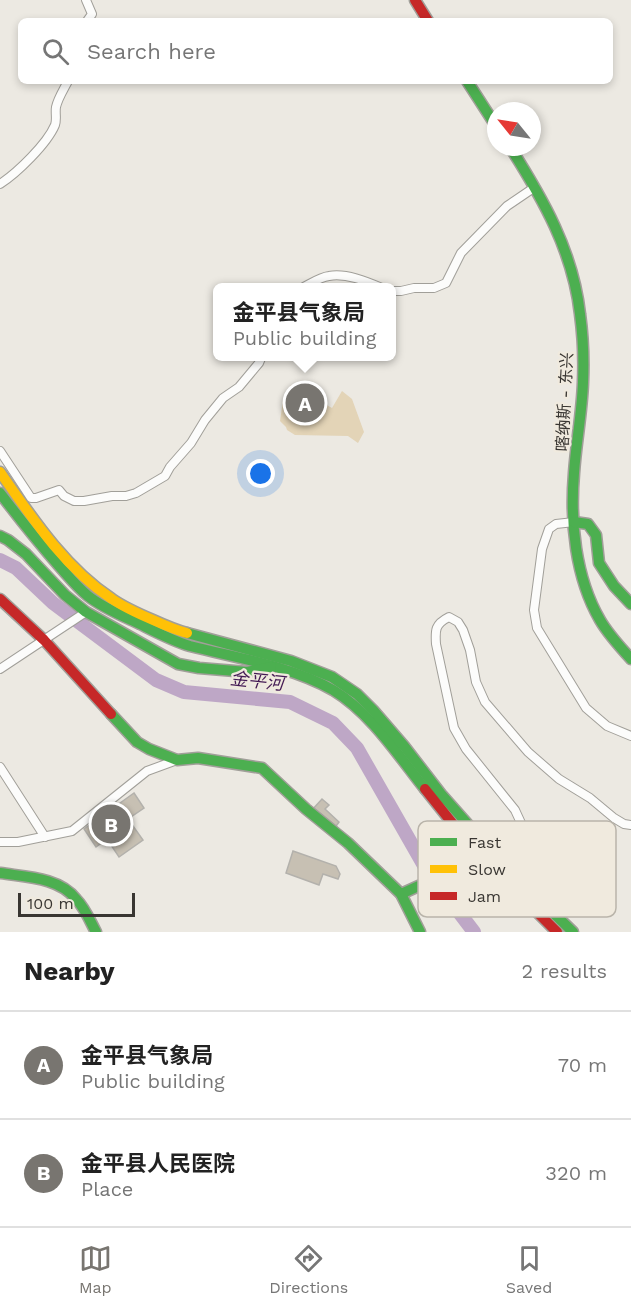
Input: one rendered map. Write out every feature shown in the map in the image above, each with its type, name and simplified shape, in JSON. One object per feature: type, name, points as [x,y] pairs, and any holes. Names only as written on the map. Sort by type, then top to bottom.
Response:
[{"type":"main road","points":[[415,0],[426,18]]},
{"type":"main road","points":[[469,84],[487,112]]},
{"type":"main road","name":"喀纳斯 - 东兴","points":[[516,156],[535,187],[564,243],[577,291],[582,336],[583,382],[573,505],[577,550],[584,580],[597,614],[617,644],[631,659]]},
{"type":"main road","points":[[0,472],[27,501],[35,522],[55,546],[84,578],[112,599],[137,613],[189,634],[291,661],[332,677],[357,694],[397,737],[465,821]]},
{"type":"main road","points":[[0,493],[39,544],[89,597],[116,613],[169,638],[311,679],[334,691],[356,707],[450,821]]},
{"type":"main road","points":[[574,522],[588,524],[596,535],[599,562],[614,586],[631,604]]},
{"type":"main road","points":[[0,536],[26,554],[65,595],[86,612],[178,664],[247,672],[291,661]]},
{"type":"main road","points":[[0,599],[44,640],[137,742],[177,760],[198,758],[262,768],[306,809],[348,843],[401,894],[420,932]]},
{"type":"main road","points":[[0,873],[61,886],[74,896],[96,932]]},
{"type":"main road","points":[[401,894],[418,887]]},
{"type":"main road","points":[[541,917],[556,932]]},
{"type":"main road","points":[[558,917],[573,932]]},
{"type":"street","points":[[86,0],[92,14],[89,18]]},
{"type":"street","points":[[0,184],[38,150],[47,138],[55,125],[56,105],[66,84]]},
{"type":"street","points":[[396,291],[434,288],[446,283],[461,253],[507,206],[535,187]]},
{"type":"street","points":[[313,283],[328,276],[372,283]]},
{"type":"street","points":[[0,451],[27,501],[59,490],[64,496],[74,501],[136,493],[165,476],[223,398],[239,387],[260,361]]},
{"type":"street","points":[[574,522],[556,524],[549,529],[542,549],[534,610],[537,628],[586,708],[607,726],[631,736]]},
{"type":"street","points":[[0,669],[86,612]]},
{"type":"street","points":[[520,821],[515,810],[466,749],[454,728],[435,637],[435,631],[442,620],[449,617],[458,622],[464,630],[476,682],[485,702],[528,752],[559,779],[590,798],[614,818],[631,825]]},
{"type":"street","points":[[0,842],[18,842],[72,831],[147,771],[177,760]]},
{"type":"street","points":[[0,767],[45,837]]},
{"type":"shaded area","points":[[291,385],[332,408],[342,391],[352,399],[364,432],[358,443],[348,436],[295,435],[287,430],[280,421],[283,400]]},
{"type":"building","points":[[134,793],[144,808],[128,819],[143,840],[119,857],[107,839],[96,847],[84,829]]},
{"type":"building","points":[[322,799],[329,805],[325,809],[339,822],[334,829],[312,810]]},
{"type":"building","points":[[293,851],[336,866],[340,874],[338,879],[323,874],[319,885],[286,873]]},
{"type":"waterway","name":"金平河","points":[[0,560],[16,568],[53,603],[156,680],[184,692],[290,702],[333,723],[357,748],[418,855]]},
{"type":"waterway","name":"金平河","points":[[463,917],[474,932]]},
{"type":"traffic: fast","points":[[469,84],[487,112]]},
{"type":"traffic: fast","points":[[516,156],[555,226],[571,269],[576,291],[582,331],[583,365],[573,510],[580,567],[585,586],[600,620],[631,659]]},
{"type":"traffic: fast","points":[[0,493],[60,567],[81,590],[94,600],[113,612],[177,642],[282,669],[333,690],[347,699],[372,722],[425,789]]},
{"type":"traffic: fast","points":[[574,522],[588,524],[596,535],[599,563],[614,586],[631,604]]},
{"type":"traffic: fast","points":[[0,536],[26,554],[65,595],[86,612],[178,664],[247,672],[271,667]]},
{"type":"traffic: fast","points":[[187,633],[291,661],[332,677],[357,694],[373,710],[465,821]]},
{"type":"traffic: fast","points":[[111,714],[137,742],[177,760],[198,758],[262,768],[306,809],[348,843],[401,894],[420,932]]},
{"type":"traffic: fast","points":[[0,873],[41,879],[60,886],[69,892],[85,910],[96,932]]},
{"type":"traffic: fast","points":[[401,894],[418,886]]},
{"type":"traffic: fast","points":[[558,917],[573,932]]},
{"type":"traffic: slow","points":[[0,472],[50,541],[95,587],[132,611],[187,633]]},
{"type":"traffic: jam","points":[[415,0],[426,18]]},
{"type":"traffic: jam","points":[[0,599],[44,640],[111,714]]},
{"type":"traffic: jam","points":[[425,789],[451,821]]},
{"type":"traffic: jam","points":[[542,917],[557,932]]},
{"type":"place","name":"金平县气象局","points":[[305,403]]},
{"type":"place","name":"金平县人民医院","points":[[111,824]]}]
